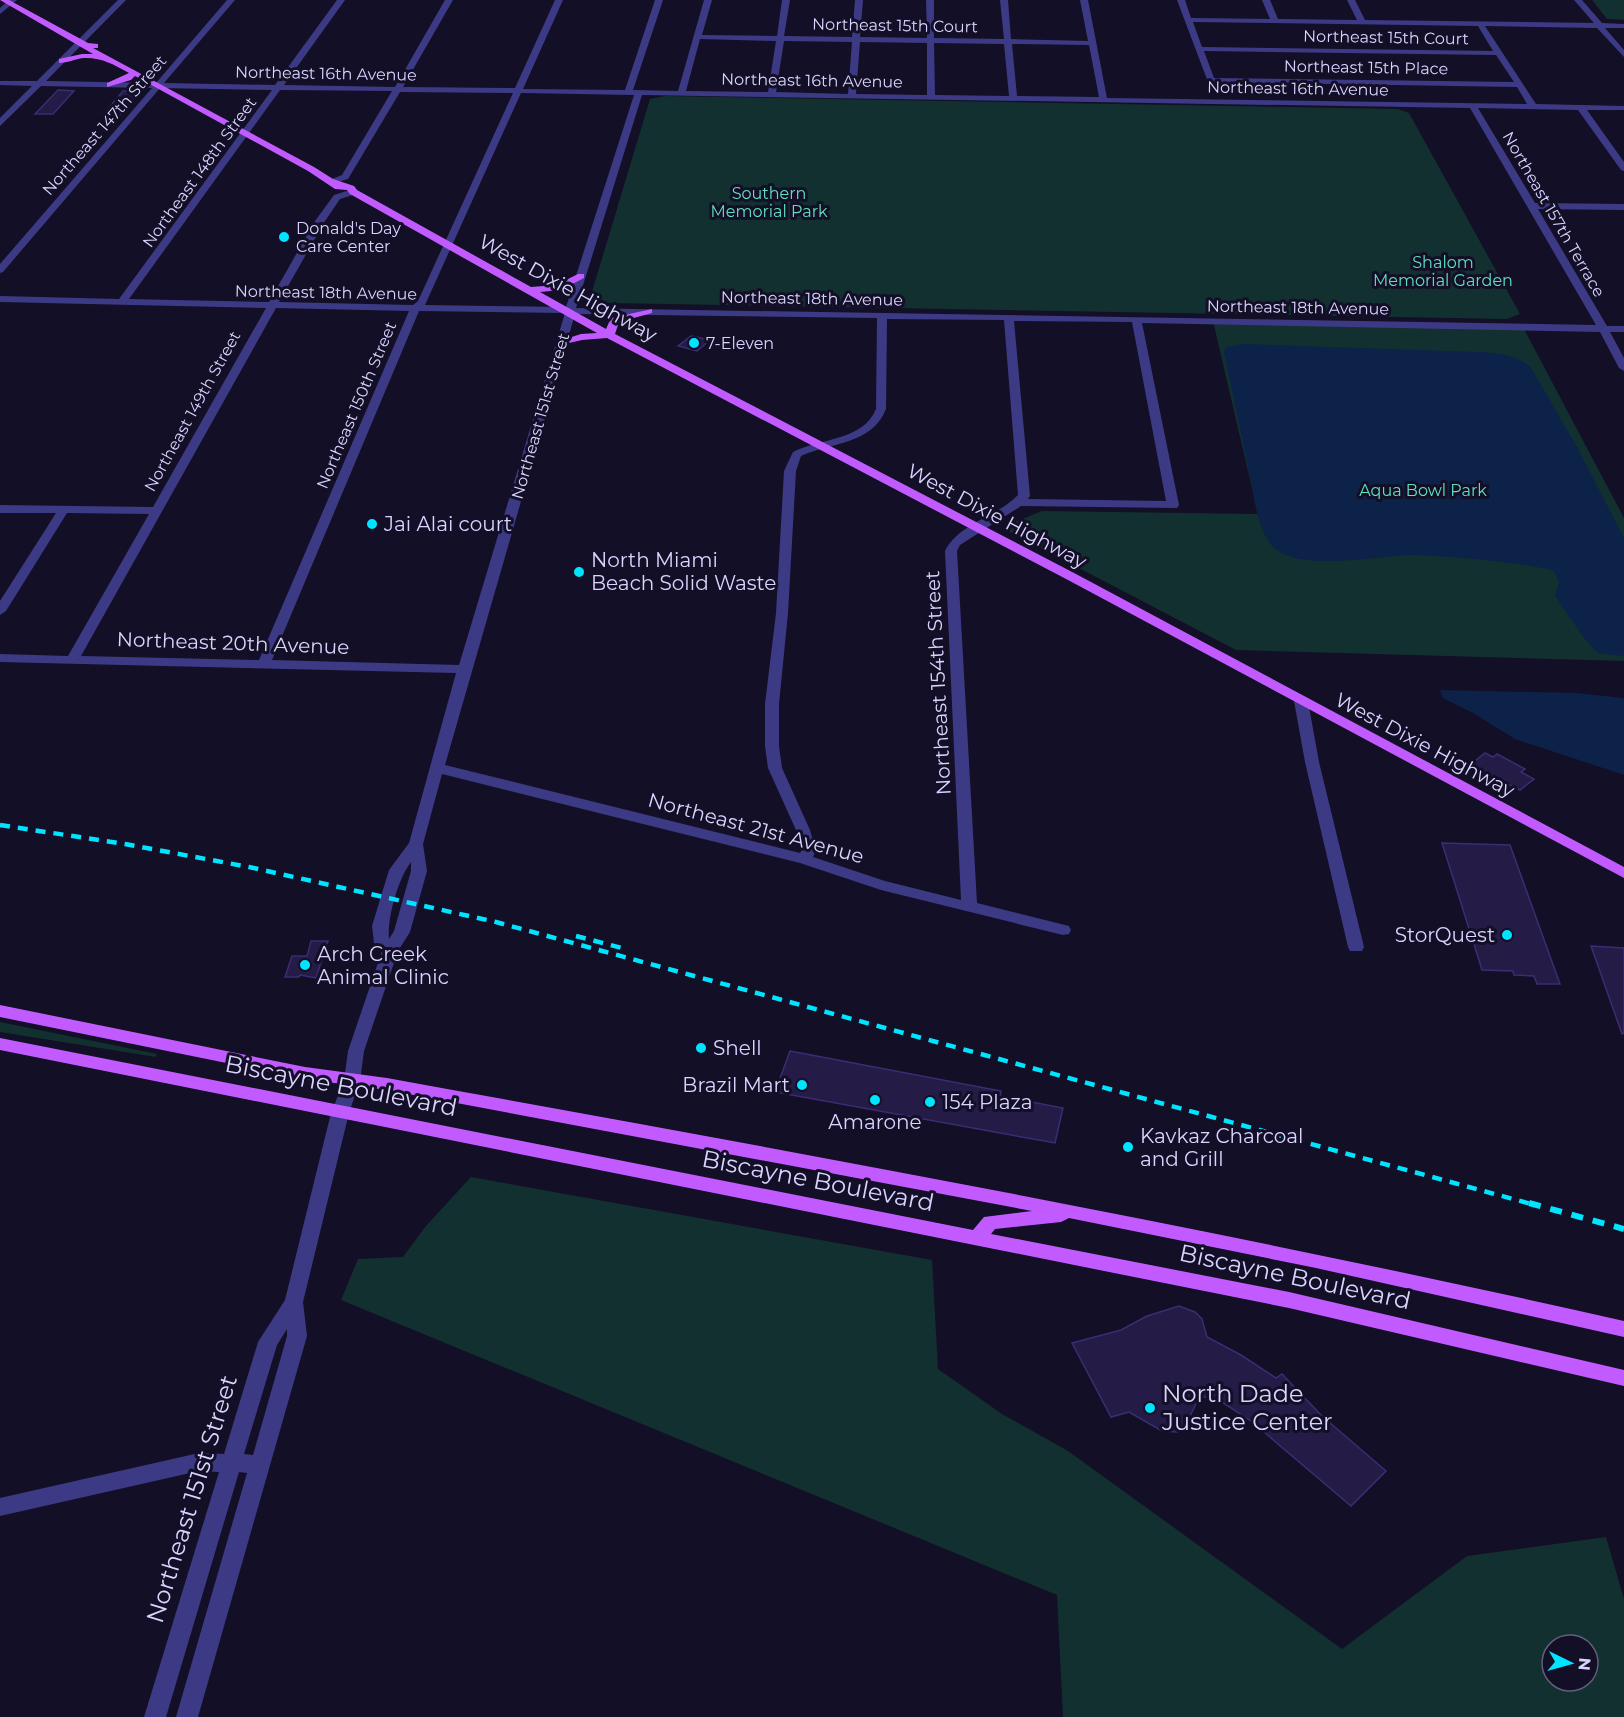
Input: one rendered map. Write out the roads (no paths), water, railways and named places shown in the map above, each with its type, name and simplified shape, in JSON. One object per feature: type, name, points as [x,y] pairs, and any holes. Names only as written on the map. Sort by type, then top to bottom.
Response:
[{"type":"main road","name":"West Dixie Highway","points":[[9,1],[83,43],[92,45],[118,59],[117,63]]},
{"type":"main road","name":"West Dixie Highway","points":[[83,43],[84,47],[246,133],[332,182],[333,185],[352,192],[609,335],[1072,577],[1624,873]]},
{"type":"main road","points":[[62,61],[82,56],[104,57]]},
{"type":"main road","points":[[110,85],[128,78],[134,72]]},
{"type":"main road","points":[[531,290],[558,288],[581,276]]},
{"type":"main road","points":[[560,344],[581,337],[609,335],[615,320],[648,311]]},
{"type":"main road","name":"Biscayne Boulevard","points":[[0,1011],[352,1081],[387,1084],[1084,1214],[1406,1278],[1624,1329]]},
{"type":"main road","name":"Biscayne Boulevard","points":[[0,1044],[1289,1300],[1624,1378]]},
{"type":"main road","points":[[977,1239],[990,1222],[1084,1214]]},
{"type":"street","points":[[0,123],[83,43],[122,0]]},
{"type":"street","name":"Northeast 147th Street","points":[[0,270],[231,0]]},
{"type":"street","name":"Northeast 148th Street","points":[[122,302],[341,0]]},
{"type":"street","points":[[332,182],[345,177],[449,0]]},
{"type":"street","name":"Northeast 150th Street","points":[[264,663],[415,309],[422,302],[559,0]]},
{"type":"street","name":"Northeast 151st Street","points":[[390,950],[382,943],[380,926],[397,870],[416,844],[464,669],[549,389],[659,0]]},
{"type":"street","points":[[681,93],[708,0]]},
{"type":"street","points":[[772,94],[786,0]]},
{"type":"street","points":[[852,96],[859,0]]},
{"type":"street","points":[[930,0],[931,96]]},
{"type":"street","points":[[1004,0],[1013,98]]},
{"type":"street","points":[[1084,0],[1103,99]]},
{"type":"street","points":[[1181,0],[1200,49]]},
{"type":"street","points":[[1266,0],[1275,21]]},
{"type":"street","points":[[1351,0],[1362,22]]},
{"type":"street","points":[[1578,0],[1624,55]]},
{"type":"street","points":[[0,12],[9,1]]},
{"type":"street","points":[[1189,20],[1624,26]]},
{"type":"street","points":[[1480,24],[1534,108]]},
{"type":"street","name":"Northeast 15th Court","points":[[697,37],[1092,43]]},
{"type":"street","name":"Northeast 15th Court","points":[[1200,49],[1500,53]]},
{"type":"street","name":"Northeast 15th Place","points":[[1200,49],[1211,80],[1520,85]]},
{"type":"street","name":"Northeast 16th Avenue","points":[[0,83],[1624,108]]},
{"type":"street","name":"Northeast 157th Terrace","points":[[1473,106],[1624,368]]},
{"type":"street","points":[[1581,108],[1624,168]]},
{"type":"street","name":"Northeast 149th Street","points":[[73,658],[327,210],[337,197],[352,192]]},
{"type":"street","points":[[1532,206],[1624,207]]},
{"type":"street","name":"Northeast 18th Avenue","points":[[0,299],[570,312],[648,311],[1624,329]]},
{"type":"street","points":[[804,859],[809,850],[803,830],[775,768],[771,727],[790,471],[795,456],[851,436],[871,427],[878,420],[882,315]]},
{"type":"street","points":[[1009,317],[1024,492],[1021,502],[1173,505],[1136,319]]},
{"type":"street","name":"Northeast 154th Street","points":[[969,907],[951,551],[955,543],[976,528],[1021,502]]},
{"type":"street","points":[[0,509],[155,512]]},
{"type":"street","points":[[0,611],[63,511]]},
{"type":"street","name":"Northeast 20th Avenue","points":[[0,658],[464,669]]},
{"type":"street","points":[[1301,701],[1312,762],[1356,947]]},
{"type":"street","name":"Northeast 21st Avenue","points":[[438,768],[804,859],[881,885],[1063,930]]},
{"type":"street","name":"Northeast 151st Street","points":[[187,1717],[297,1336],[294,1302],[340,1113],[352,1081],[356,1051],[390,950],[402,932],[419,871],[416,844]]},
{"type":"street","name":"Northeast 151st Street","points":[[154,1717],[268,1342],[294,1302]]},
{"type":"street","points":[[0,1507],[189,1464],[231,1462],[261,1464]]},
{"type":"water","points":[[1244,344],[1492,353],[1511,357],[1530,366],[1578,449],[1624,538],[1624,656],[1598,653],[1584,638],[1555,596],[1559,582],[1553,570],[1484,560],[1413,555],[1315,561],[1296,558],[1280,552],[1269,542],[1258,517],[1224,352],[1226,347]]},
{"type":"water","points":[[1440,690],[1576,693],[1624,698],[1624,775],[1515,739],[1473,713],[1443,698]]},
{"type":"railway","points":[[0,825],[125,844],[249,867],[496,922],[1535,1205]]},
{"type":"railway","points":[[576,936],[622,948]]},
{"type":"railway","points":[[1529,1203],[1624,1229]]},
{"type":"place","name":"Donald's Day Care Center","points":[[284,237]]},
{"type":"place","name":"7-Eleven","points":[[694,343]]},
{"type":"place","name":"Jai Alai court","points":[[372,524]]},
{"type":"place","name":"North Miami Beach Solid Waste","points":[[579,572]]},
{"type":"place","name":"StorQuest","points":[[1507,935]]},
{"type":"place","name":"Arch Creek Animal Clinic","points":[[305,965]]},
{"type":"place","name":"Shell","points":[[701,1048]]},
{"type":"place","name":"Brazil Mart","points":[[802,1085]]},
{"type":"place","name":"Amarone","points":[[875,1100]]},
{"type":"place","name":"154 Plaza","points":[[930,1102]]},
{"type":"place","name":"Kavkaz Charcoal and Grill","points":[[1128,1147]]},
{"type":"place","name":"North Dade Justice Center","points":[[1150,1408]]},
{"type":"park label","name":"Southern Memorial Park","points":[[769,202]]},
{"type":"park label","name":"Shalom Memorial Garden","points":[[1443,271]]},
{"type":"park label","name":"Aqua Bowl Park","points":[[1423,490]]}]
